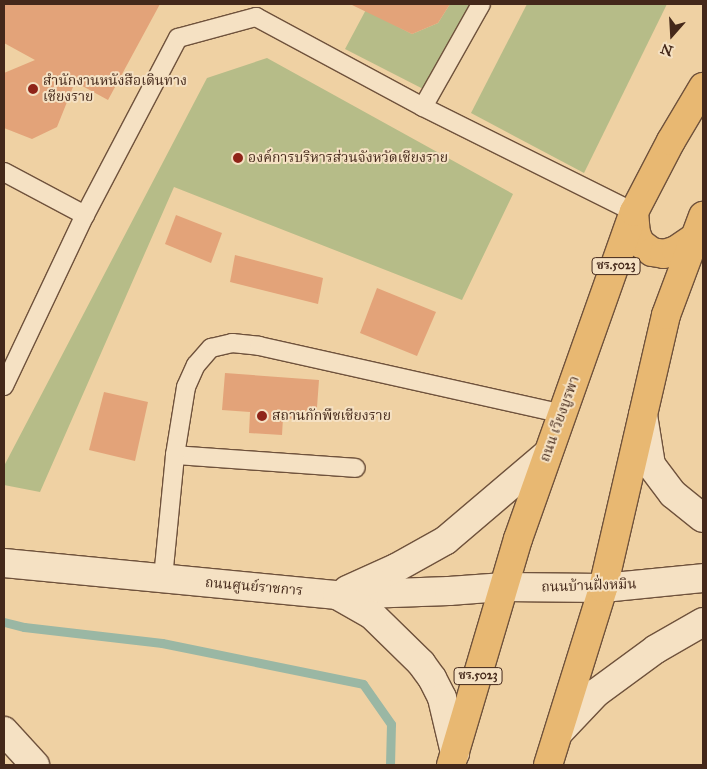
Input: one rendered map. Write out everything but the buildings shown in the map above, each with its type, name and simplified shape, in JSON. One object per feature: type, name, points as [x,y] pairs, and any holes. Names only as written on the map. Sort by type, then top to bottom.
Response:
[{"type":"main road","name":"ถนน เวียงบูรพา","points":[[453,759],[504,587],[548,454],[634,212],[671,141],[703,87]]},
{"type":"main road","points":[[634,212],[636,233],[640,243],[652,252],[664,254],[676,250],[700,226]]},
{"type":"main road","points":[[548,765],[603,588],[666,316],[700,226]]},
{"type":"street","points":[[643,415],[651,465],[673,494],[703,518]]},
{"type":"street","points":[[337,595],[396,568],[446,540],[548,454]]},
{"type":"street","name":"ถนนศูนย์ราชการ","points":[[4,563],[337,595],[504,587]]},
{"type":"street","name":"ถนนบ้านฝั่งหมิน","points":[[504,587],[603,588],[703,578]]},
{"type":"street","points":[[337,595],[372,615],[421,662],[442,698],[453,759]]},
{"type":"street","points":[[559,732],[596,694],[656,649],[703,622]]},
{"type":"street","points":[[4,731],[35,765]]},
{"type":"lane","points":[[423,107],[481,4]]},
{"type":"lane","points":[[4,386],[85,215],[178,38],[256,17],[423,107],[634,212]]},
{"type":"lane","points":[[4,172],[85,215]]},
{"type":"lane","points":[[163,578],[175,455],[186,387],[196,365],[211,348],[232,343],[259,346],[562,414]]},
{"type":"lane","points":[[175,455],[356,468]]},
{"type":"green space","points":[[369,4],[379,4],[383,19],[412,34],[438,23],[450,4],[481,4],[431,93],[345,49]]},
{"type":"green space","points":[[527,4],[667,4],[584,173],[471,113]]},
{"type":"green space","points":[[267,58],[513,194],[462,300],[174,187],[40,492],[4,485],[4,466],[207,78]]},
{"type":"waterway","points":[[4,622],[24,627],[162,643],[363,684],[391,724],[390,765]]},
{"type":"place","name":"สำนักงานหนังสือเดินทาง เชียงราย","points":[[33,89]]},
{"type":"place","name":"องค์การบริหารส่วนจังหวัดเชียงราย","points":[[238,158]]},
{"type":"place","name":"สถานกักพืชเชียงราย","points":[[262,416]]}]
